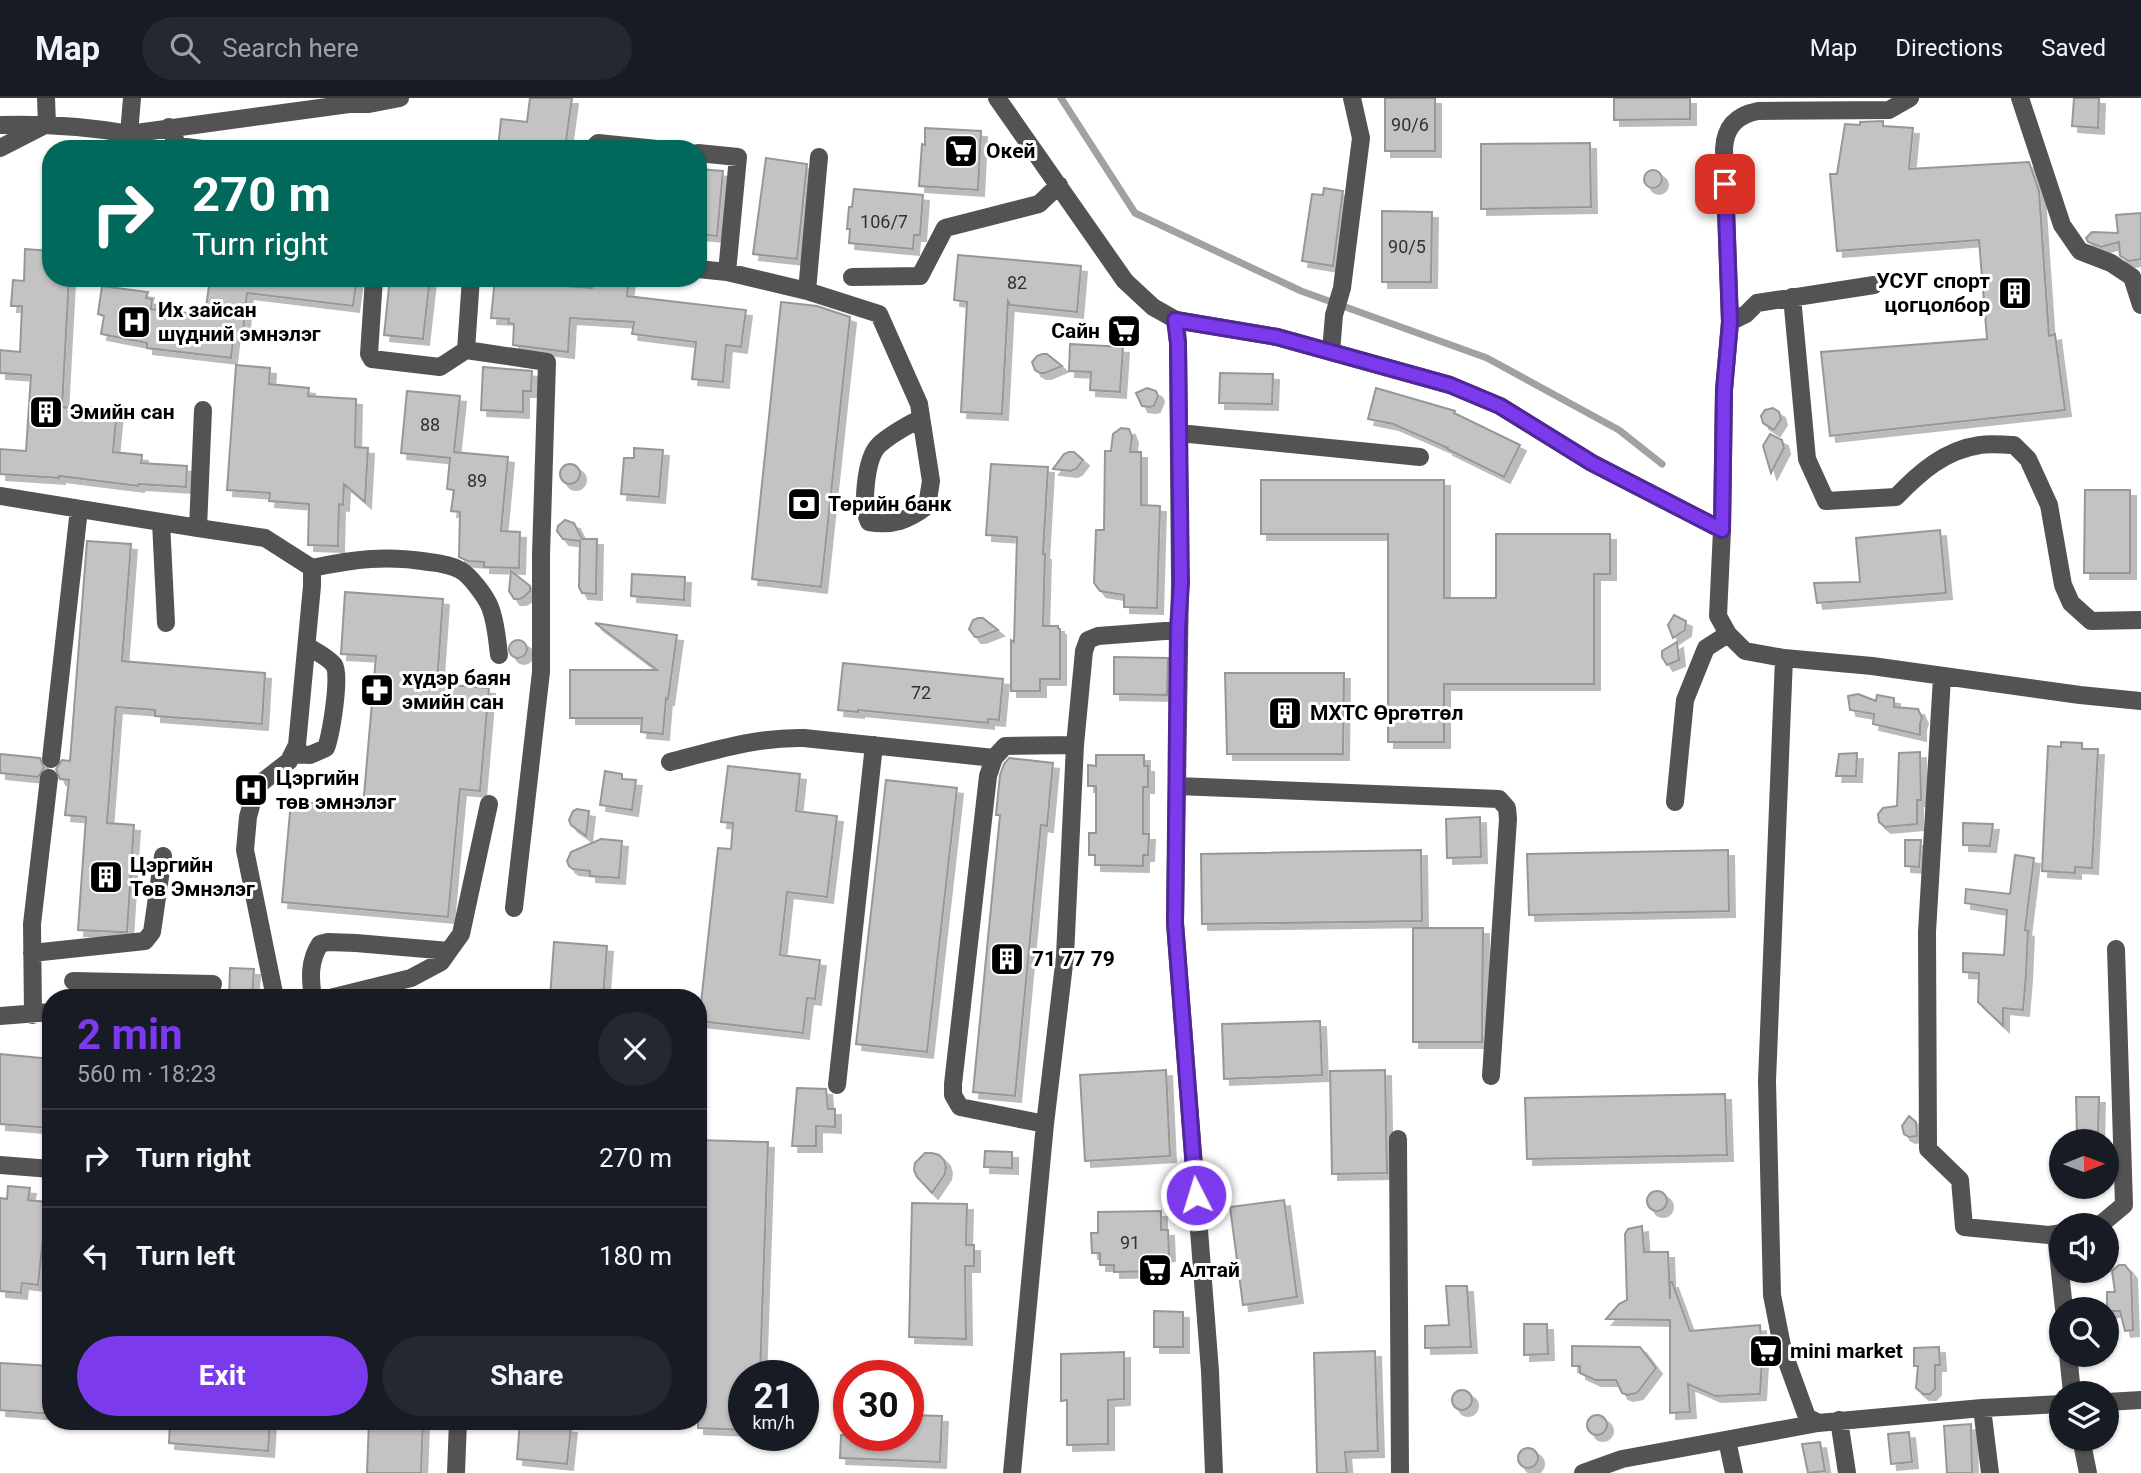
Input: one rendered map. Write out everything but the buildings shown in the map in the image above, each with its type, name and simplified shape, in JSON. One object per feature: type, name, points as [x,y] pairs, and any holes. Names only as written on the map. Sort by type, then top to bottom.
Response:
[{"type":"street","points":[[46,98],[47,124]]},
{"type":"street","points":[[129,134],[132,98]]},
{"type":"street","points":[[0,125],[47,124],[129,134],[400,98]]},
{"type":"street","points":[[997,98],[1125,281],[1153,307],[1175,320],[1277,337],[1412,374],[1476,395],[1524,420],[1592,463],[1722,530]]},
{"type":"street","points":[[1331,352],[1334,315],[1342,288],[1361,138],[1352,98]]},
{"type":"street","points":[[1910,98],[1889,110],[1779,104],[1741,116],[1731,124],[1725,135],[1730,322],[1724,390],[1718,616],[1728,634],[1745,651],[2141,701]]},
{"type":"street","points":[[2020,98],[2062,225],[2080,251],[2111,263],[2132,278],[2141,305]]},
{"type":"street","points":[[0,148],[47,124]]},
{"type":"street","points":[[169,127],[174,140]]},
{"type":"street","points":[[707,154],[738,157],[727,272]]},
{"type":"street","points":[[807,291],[819,157]]},
{"type":"street","points":[[852,277],[920,276],[945,228],[1039,204],[1059,185]]},
{"type":"street","points":[[707,270],[807,291],[879,314],[919,404],[931,481],[927,506],[911,518],[883,525],[869,522],[866,516],[866,480],[876,448],[921,418]]},
{"type":"street","points":[[1730,322],[1746,313],[1756,303],[1874,285]]},
{"type":"street","points":[[373,287],[369,354],[372,359],[440,367],[466,350],[547,362],[541,555],[541,672],[514,908]]},
{"type":"street","points":[[466,350],[470,287]]},
{"type":"street","points":[[1792,298],[1807,459],[1826,501],[1896,497],[1917,475],[1943,456],[1980,444],[2014,445],[2028,459],[2049,505],[2063,585],[2071,603],[2091,621],[2141,620]]},
{"type":"street","points":[[1175,320],[1178,343],[1181,583],[1178,629],[1175,923],[1210,1371],[1214,1473]]},
{"type":"street","points":[[198,528],[203,410]]},
{"type":"street","points":[[1179,433],[1420,457]]},
{"type":"street","points":[[0,496],[265,538],[312,568],[348,560],[380,557],[440,564],[462,571],[482,592],[490,607],[495,622],[499,655]]},
{"type":"street","points":[[51,759],[79,509]]},
{"type":"street","points":[[161,522],[166,623]]},
{"type":"street","points":[[273,989],[245,850],[248,817],[256,787],[289,761],[297,745],[312,568]]},
{"type":"street","points":[[1012,1473],[1045,1124],[1065,956],[1075,745],[1084,651],[1088,640],[1098,636],[1178,629]]},
{"type":"street","points":[[1675,802],[1685,700],[1706,648],[1728,634]]},
{"type":"street","points":[[294,754],[310,755],[326,748],[331,734],[338,676],[335,666],[307,646]]},
{"type":"street","points":[[1784,658],[1767,1081],[1772,1295],[1783,1350],[1807,1417],[1818,1423]]},
{"type":"street","points":[[1942,677],[1927,932],[1928,1149],[1960,1180],[1964,1227],[2049,1235]]},
{"type":"street","points":[[670,762],[744,742],[775,738],[804,738],[994,758]]},
{"type":"street","points":[[837,1085],[874,745]]},
{"type":"street","points":[[1045,1124],[960,1107],[953,1095],[988,776],[994,758],[1005,746],[1075,745]]},
{"type":"street","points":[[0,1016],[42,1014],[32,953],[32,924],[49,778]]},
{"type":"street","points":[[1177,786],[1499,799],[1507,808],[1508,819],[1492,1076]]},
{"type":"street","points":[[366,989],[411,978],[441,962],[461,934],[489,804]]},
{"type":"street","points":[[32,953],[145,941],[152,932],[163,856]]},
{"type":"street","points":[[312,989],[312,956],[320,944],[356,943],[449,951]]},
{"type":"street","points":[[2114,1213],[2124,1205],[2116,948]]},
{"type":"street","points":[[73,982],[132,989],[213,984]]},
{"type":"street","points":[[1398,1139],[1400,1473]]},
{"type":"street","points":[[0,1165],[42,1168]]},
{"type":"street","points":[[2119,1401],[2141,1400]]},
{"type":"street","points":[[1583,1473],[1622,1459],[1818,1423],[2049,1405]]},
{"type":"street","points":[[1982,1408],[1990,1473]]},
{"type":"street","points":[[1839,1420],[1847,1473]]},
{"type":"street","points":[[456,1473],[458,1430]]},
{"type":"street","points":[[1727,1440],[1734,1473]]},
{"type":"street","points":[[2084,1451],[2088,1473]]},
{"type":"waterway","points":[[1061,98],[1135,213],[1301,291],[1487,358],[1619,430],[1662,464]]},
{"type":"place","name":"Окей","points":[[961,151]]},
{"type":"place","name":"УСУГ спорт цогцолбор","points":[[2015,293]]},
{"type":"place","name":"Их зайсан шүдний эмнэлэг","points":[[134,322]]},
{"type":"place","name":"Сайн","points":[[1124,331]]},
{"type":"place","name":"Эмийн сан","points":[[46,412]]},
{"type":"place","name":"Төрийн банк","points":[[804,504]]},
{"type":"place","name":"хүдэр баян эмийн сан","points":[[377,690]]},
{"type":"place","name":"МХТС Өргөтгөл","points":[[1285,713]]},
{"type":"place","name":"Цэргийн төв эмнэлэг","points":[[251,790]]},
{"type":"place","name":"Цэргийн Төв Эмнэлэг","points":[[106,877]]},
{"type":"place","name":"71 77 79","points":[[1007,959]]},
{"type":"place","name":"Алтай","points":[[1155,1270]]},
{"type":"place","name":"mini market","points":[[1766,1351]]},
{"type":"route","points":[[1196,1195],[1175,923],[1178,629],[1181,583],[1178,343],[1175,320],[1277,337],[1450,385],[1500,406],[1592,463],[1722,530],[1724,390],[1730,322],[1725,184]]}]
